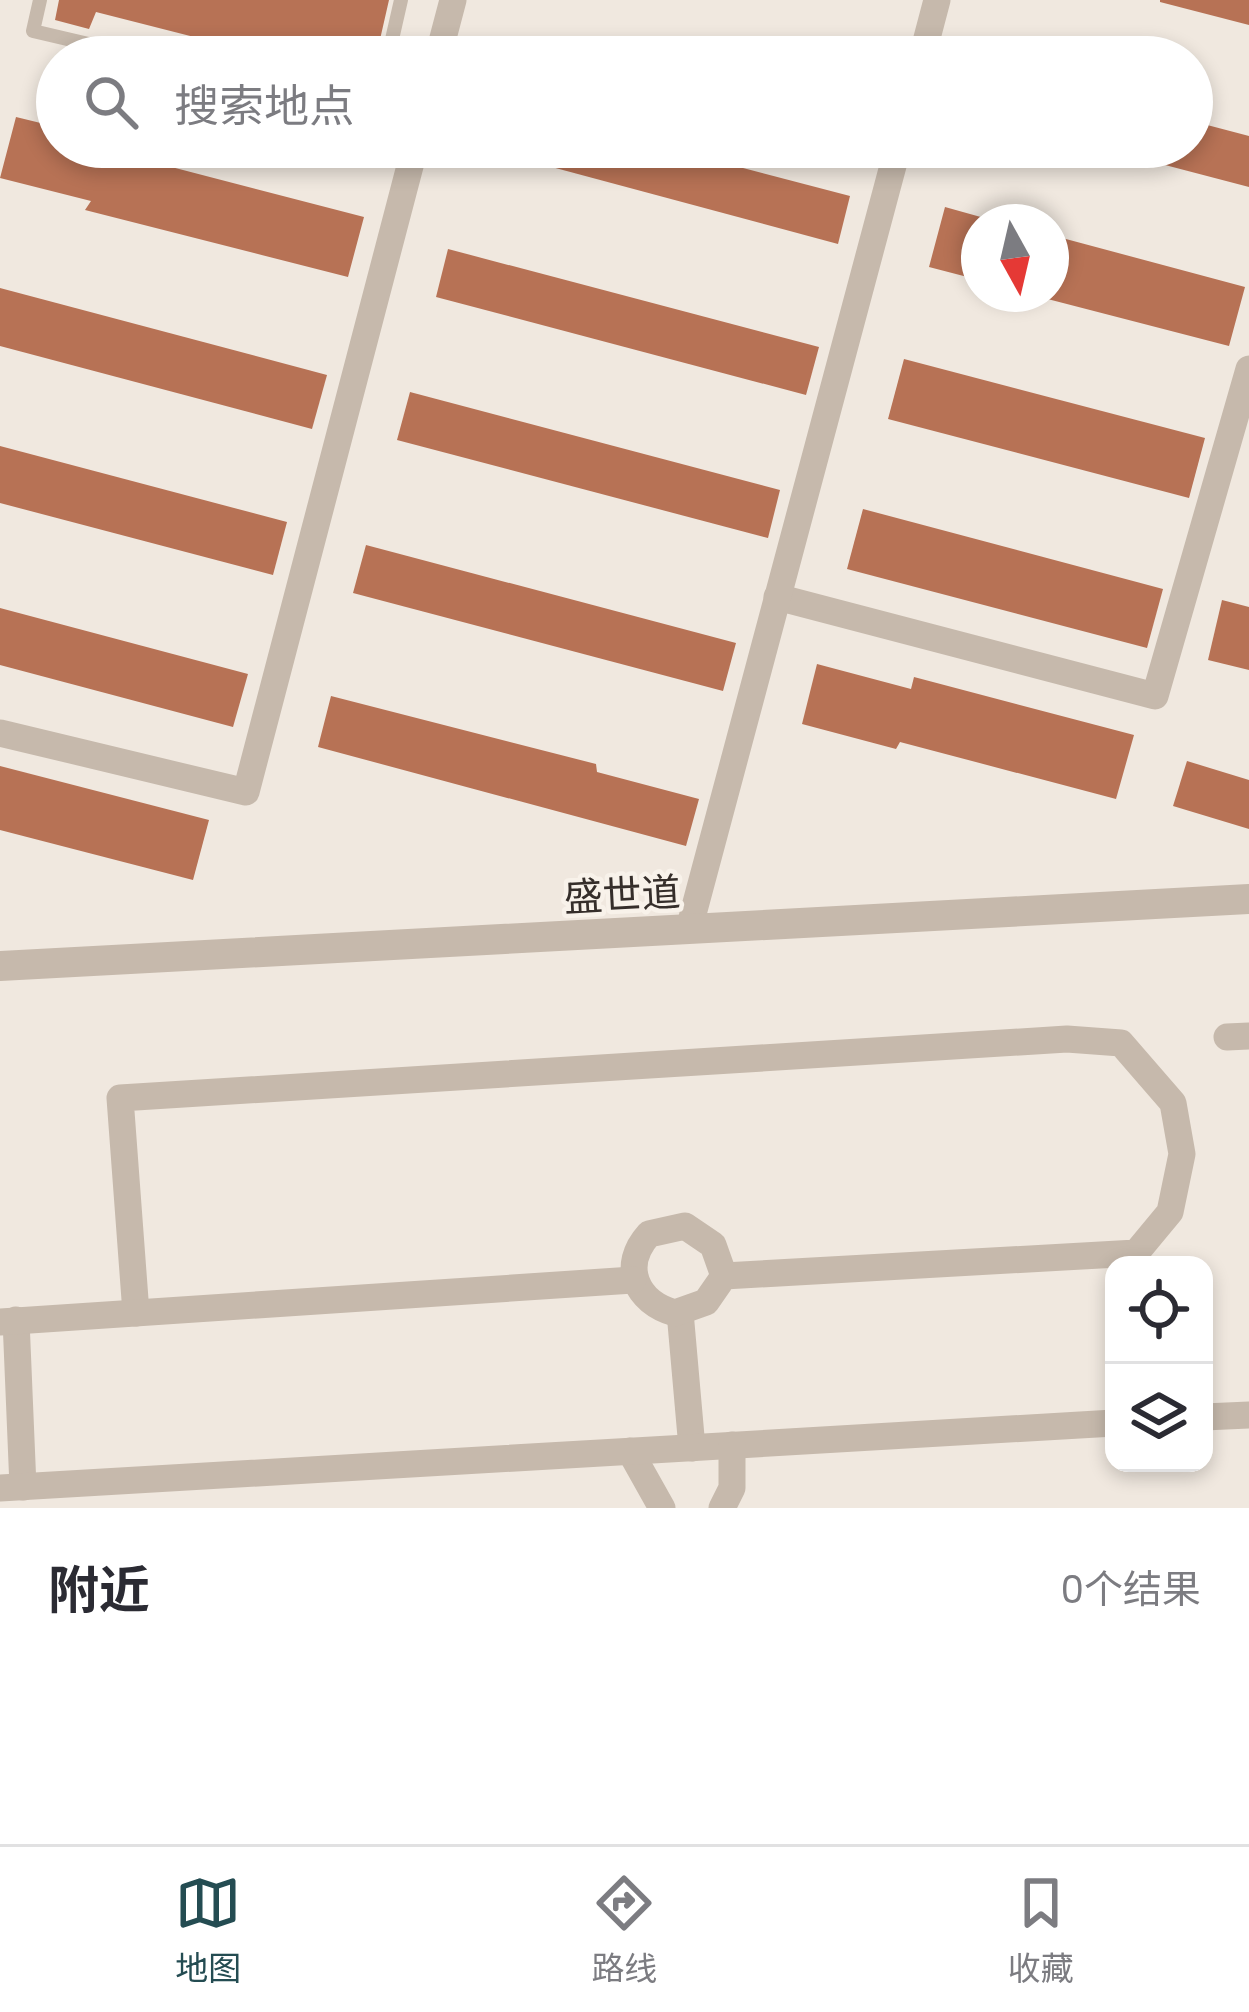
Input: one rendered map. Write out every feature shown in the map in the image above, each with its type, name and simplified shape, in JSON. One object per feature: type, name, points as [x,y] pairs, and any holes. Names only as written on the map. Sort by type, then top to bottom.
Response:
[{"type":"street","points":[[444,36],[453,0]]},
{"type":"street","points":[[928,36],[937,0]]},
{"type":"street","points":[[0,734],[246,792],[409,168]]},
{"type":"street","points":[[688,929],[892,168]]},
{"type":"street","points":[[777,597],[1155,696],[1249,369]]},
{"type":"street","name":"盛世道","points":[[0,966],[1249,899]]},
{"type":"street","points":[[136,1313],[120,1098],[1067,1039],[1121,1043],[1173,1103],[1182,1154],[1170,1212],[1136,1252],[724,1276]]},
{"type":"street","points":[[685,1226],[713,1245],[724,1276],[706,1302],[680,1312],[658,1309],[634,1280],[634,1262],[649,1234],[685,1226]]},
{"type":"street","points":[[634,1280],[8,1321],[12,1488],[1105,1424]]},
{"type":"street","points":[[680,1312],[692,1448]]},
{"type":"street","points":[[1213,1417],[1249,1415]]},
{"type":"street","points":[[722,1508],[732,1488],[732,1445]]},
{"type":"street","points":[[630,1451],[662,1508]]},
{"type":"lane","points":[[40,0],[33,32],[51,36]]},
{"type":"lane","points":[[393,36],[401,0]]},
{"type":"building","points":[[59,0],[389,0],[381,36],[190,36],[96,12],[89,29],[55,20]]},
{"type":"building","points":[[1160,0],[1249,0],[1249,25],[1160,2]]},
{"type":"building","points":[[16,117],[36,122],[36,168],[175,168],[364,217],[348,277],[85,210],[91,201],[0,178]]},
{"type":"building","points":[[1213,127],[1249,136],[1249,187],[1176,168],[1213,168]]},
{"type":"building","points":[[555,168],[743,168],[850,196],[838,244]]},
{"type":"building","points":[[945,207],[961,211],[961,275],[929,267]]},
{"type":"building","points":[[1069,240],[1245,287],[1229,346],[1069,305]]},
{"type":"building","points":[[448,249],[819,347],[806,395],[436,297]]},
{"type":"building","points":[[0,288],[327,375],[312,429],[0,346]]},
{"type":"building","points":[[904,359],[1205,438],[1189,498],[888,419]]},
{"type":"building","points":[[410,392],[780,490],[768,538],[397,440]]},
{"type":"building","points":[[0,446],[287,522],[273,575],[0,503]]},
{"type":"building","points":[[863,509],[1163,589],[1147,648],[847,569]]},
{"type":"building","points":[[366,545],[736,643],[723,691],[353,593]]},
{"type":"building","points":[[1222,600],[1249,607],[1249,670],[1208,660]]},
{"type":"building","points":[[0,608],[248,674],[233,727],[0,665]]},
{"type":"building","points":[[817,664],[911,689],[914,677],[1134,735],[1116,799],[900,742],[896,749],[802,724]]},
{"type":"building","points":[[331,696],[596,764],[597,772],[699,799],[686,846],[318,747]]},
{"type":"building","points":[[1187,761],[1249,780],[1249,829],[1173,806]]},
{"type":"building","points":[[0,766],[209,820],[193,880],[0,830]]}]
